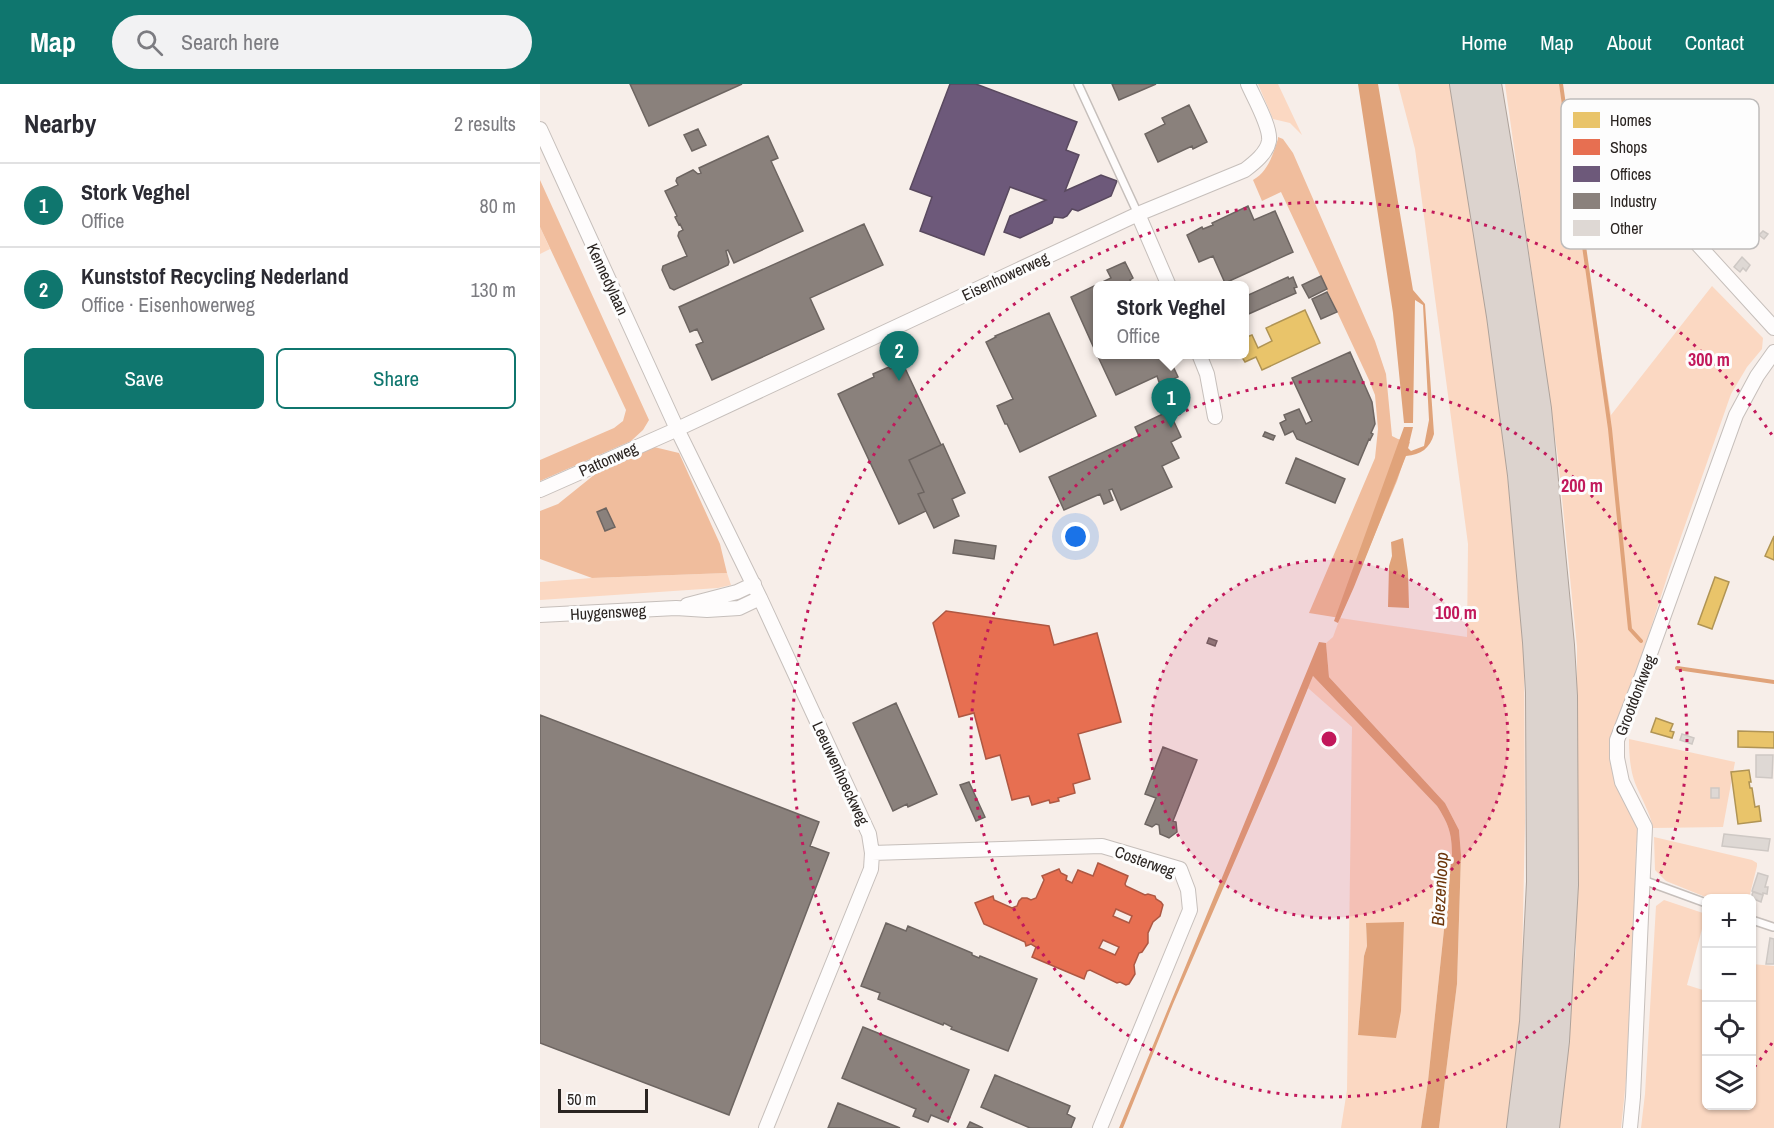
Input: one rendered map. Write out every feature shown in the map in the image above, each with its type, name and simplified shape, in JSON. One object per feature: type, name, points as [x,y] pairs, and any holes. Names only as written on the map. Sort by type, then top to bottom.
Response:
[{"type":"highway","points":[[1463,84],[1500,316],[1521,475],[1549,644],[1564,696],[1565,885],[1556,1041],[1546,1128]]},
{"type":"highway","points":[[1488,84],[1538,409],[1549,644],[1539,692],[1540,882],[1533,1022],[1521,1128]]},
{"type":"street","name":"Eisenhowerweg","points":[[677,429],[1138,214],[1245,170],[1256,162],[1269,142],[1267,129],[1248,84]]},
{"type":"street","name":"Kennedylaan","points":[[540,129],[677,429]]},
{"type":"street","points":[[1138,214],[1167,281]]},
{"type":"street","points":[[1702,249],[1774,328]]},
{"type":"street","name":"Grootdonkweg","points":[[1630,1128],[1645,828],[1622,782],[1617,758],[1617,740],[1736,415],[1757,376],[1774,352]]},
{"type":"street","points":[[1201,359],[1208,374],[1215,417]]},
{"type":"street","name":"Pattonweg","points":[[540,490],[677,429]]},
{"type":"street","name":"Leeuwenhoeckweg","points":[[677,429],[760,598],[869,834],[872,853],[871,869],[766,1128]]},
{"type":"street","name":"Huygensweg","points":[[676,608],[737,592],[753,584]]},
{"type":"street","name":"Huygensweg","points":[[540,615],[676,608],[707,610],[739,608],[760,598]]},
{"type":"street","name":"Costerweg","points":[[872,853],[1102,846],[1180,870],[1188,890],[1190,910],[1100,1128]]},
{"type":"lane","points":[[1078,84],[1138,214]]},
{"type":"lane","points":[[1643,880],[1702,901]]},
{"type":"lane","points":[[1756,921],[1773,927]]},
{"type":"shaded area","points":[[1258,84],[1278,84],[1302,135],[1290,123],[1273,119]]},
{"type":"shaded area","points":[[1358,84],[1378,84],[1413,290],[1425,304],[1434,434],[1424,450],[1406,456],[1338,623],[1334,621],[1404,427],[1413,427],[1408,448],[1411,451],[1424,446],[1429,420],[1423,305],[1415,300],[1413,423],[1404,423],[1393,313]]},
{"type":"shaded area","points":[[1398,84],[1451,84],[1493,330],[1524,646],[1525,823],[1521,1010],[1508,1128],[1439,1128],[1457,984],[1461,855],[1459,830],[1445,803],[1329,677],[1326,643],[1333,637],[1340,618],[1467,637],[1468,544],[1415,149]]},
{"type":"shaded area","points":[[1505,84],[1559,84],[1561,99],[1561,249],[1585,249],[1611,415],[1712,286],[1763,338],[1762,349],[1747,367],[1731,394],[1670,568],[1636,682],[1615,739],[1637,821],[1639,839],[1636,844],[1634,950],[1621,1128],[1559,1128],[1576,950],[1577,647],[1558,458]]},
{"type":"shaded area","points":[[1278,137],[1283,139],[1293,153],[1375,341],[1386,374],[1392,436],[1410,442],[1397,481],[1340,618],[1309,613],[1375,458],[1378,429],[1375,395],[1281,192],[1262,201],[1253,180],[1266,167]]},
{"type":"shaded area","points":[[540,180],[649,420],[643,430],[631,441],[540,481],[540,460],[614,428],[623,421],[626,410],[540,227]]},
{"type":"shaded area","points":[[540,227],[550,249],[540,254]]},
{"type":"shaded area","points":[[654,447],[679,453],[720,544],[727,573],[592,578],[540,559],[540,511],[558,504],[599,471]]},
{"type":"shaded area","points":[[1403,538],[1408,572],[1409,608],[1388,607],[1391,542]]},
{"type":"shaded area","points":[[727,573],[731,585],[718,588],[540,600],[540,582]]},
{"type":"shaded area","points":[[1319,642],[1326,643],[1329,677],[1445,803],[1459,830],[1461,855],[1457,984],[1439,1128],[1421,1128],[1452,854],[1449,828],[1437,806],[1313,676],[1173,1004],[1123,1128],[1119,1128]]},
{"type":"shaded area","points":[[1313,676],[1437,806],[1447,823],[1450,834],[1452,854],[1421,1128],[1341,1128],[1347,1090],[1352,727],[1308,688]],"holes":[[[1366,923],[1404,923],[1402,962],[1358,1035],[1364,956],[1367,946]]]},
{"type":"shaded area","points":[[1629,739],[1735,762],[1723,827],[1653,828],[1633,778]]},
{"type":"shaded area","points":[[1654,837],[1757,863],[1750,894],[1702,896],[1666,881],[1655,870]]},
{"type":"shaded area","points":[[1664,900],[1702,913],[1702,929],[1687,985],[1702,990],[1702,1110],[1756,1110],[1756,964],[1774,966],[1774,1128],[1641,1128],[1656,906]]},
{"type":"shaded area","points":[[1404,922],[1401,1011],[1396,1038],[1358,1035],[1364,956],[1367,946],[1366,923]]},
{"type":"building: Homes","points":[[1305,310],[1320,343],[1262,370],[1256,357],[1245,362],[1243,359],[1249,359],[1249,336],[1252,335],[1258,348],[1272,341],[1266,328]]},
{"type":"building: Homes","points":[[1774,536],[1774,560],[1765,556]]},
{"type":"building: Homes","points":[[1715,577],[1729,582],[1712,629],[1698,624]]},
{"type":"building: Homes","points":[[1656,718],[1673,724],[1670,731],[1674,732],[1672,738],[1651,732]]},
{"type":"building: Homes","points":[[1738,731],[1774,732],[1774,748],[1738,747]]},
{"type":"building: Homes","points":[[1749,770],[1750,788],[1752,788],[1755,807],[1759,806],[1761,821],[1738,824],[1731,772]]},
{"type":"building: Shops","points":[[946,611],[1049,626],[1054,645],[1097,633],[1121,722],[1078,734],[1090,779],[1073,784],[1075,793],[1058,798],[1059,801],[1050,803],[1049,800],[1032,805],[1029,796],[1012,800],[1000,755],[986,759],[974,713],[959,717],[933,623]]},
{"type":"building: Shops","points":[[1098,863],[1128,876],[1126,886],[1145,895],[1155,896],[1163,905],[1160,916],[1153,922],[1148,933],[1148,943],[1139,953],[1134,965],[1135,974],[1126,985],[1090,970],[1087,971],[1084,979],[1032,957],[1036,947],[1031,944],[1026,946],[1025,942],[984,924],[975,903],[993,896],[994,900],[1012,908],[1017,906],[1022,898],[1031,900],[1036,898],[1044,880],[1042,876],[1059,869],[1067,876],[1066,880],[1072,883],[1078,870],[1093,876]],"holes":[[[1116,909],[1132,916],[1129,923],[1113,916]],[[1103,940],[1119,947],[1115,955],[1099,948]]]},
{"type":"building: Offices","points":[[950,84],[976,84],[1077,122],[1066,150],[1079,155],[1065,191],[1101,175],[1117,181],[1111,196],[1078,211],[1072,209],[1063,218],[1054,217],[1052,223],[1020,238],[1004,232],[1010,216],[1046,200],[1010,187],[984,255],[920,231],[932,197],[910,189]]},
{"type":"building: Industry","points":[[630,84],[742,84],[649,126]]},
{"type":"building: Industry","points":[[1112,84],[1156,84],[1119,100]]},
{"type":"building: Industry","points":[[1189,105],[1207,142],[1193,149],[1192,146],[1158,162],[1145,134],[1165,124],[1162,118]]},
{"type":"building: Industry","points":[[698,129],[706,145],[692,151],[684,135]]},
{"type":"building: Industry","points":[[768,136],[778,158],[771,161],[803,231],[734,263],[728,250],[726,251],[728,265],[674,290],[670,288],[662,270],[663,266],[687,256],[678,236],[683,230],[675,217],[677,216],[665,191],[678,185],[677,178],[693,170],[698,174],[701,173],[699,168]]},
{"type":"building: Industry","points":[[1248,206],[1254,220],[1275,211],[1293,252],[1229,281],[1224,281],[1213,256],[1199,262],[1187,235],[1202,227],[1203,229],[1213,225],[1212,223]]},
{"type":"building: Industry","points":[[864,224],[883,265],[810,298],[824,329],[712,380],[696,345],[703,342],[697,329],[690,332],[679,307]]},
{"type":"building: Industry","points":[[1125,262],[1133,278],[1131,281],[1105,281],[1111,278],[1107,270]]},
{"type":"building: Industry","points":[[1321,276],[1327,289],[1309,298],[1302,285]]},
{"type":"building: Industry","points":[[1288,277],[1289,279],[1293,277],[1297,287],[1294,288],[1296,293],[1249,314],[1249,295]]},
{"type":"building: Industry","points":[[1093,287],[1093,346],[1071,297]]},
{"type":"building: Industry","points":[[1327,292],[1337,312],[1321,319],[1312,299]]},
{"type":"building: Industry","points":[[1049,313],[1096,416],[1020,452],[997,406],[1013,399],[986,342]]},
{"type":"building: Industry","points":[[1350,352],[1372,402],[1375,424],[1371,433],[1373,434],[1358,465],[1297,439],[1293,431],[1285,435],[1280,423],[1286,420],[1284,415],[1299,409],[1306,424],[1312,421],[1292,378]]},
{"type":"building: Industry","points":[[1099,359],[1167,359],[1167,362],[1170,360],[1178,377],[1160,385],[1157,376],[1116,395]]},
{"type":"building: Industry","points":[[903,364],[941,445],[909,460],[924,492],[918,494],[926,511],[899,524],[838,394],[874,377],[873,374]]},
{"type":"building: Industry","points":[[1169,411],[1181,437],[1171,442],[1179,458],[1162,466],[1172,487],[1121,510],[1112,489],[1109,490],[1113,500],[1104,504],[1100,494],[1064,510],[1049,477],[1139,436],[1135,427]]},
{"type":"building: Industry","points":[[1265,432],[1275,436],[1273,440],[1263,436]]},
{"type":"building: Industry","points":[[943,444],[965,493],[952,499],[959,516],[934,528],[918,494],[924,492],[909,460]]},
{"type":"building: Industry","points":[[1296,458],[1345,479],[1335,503],[1286,483]]},
{"type":"building: Industry","points":[[606,508],[615,527],[605,531],[597,512]]},
{"type":"building: Industry","points":[[955,540],[996,546],[994,559],[953,553]]},
{"type":"building: Industry","points":[[1209,638],[1217,641],[1215,646],[1207,643]]},
{"type":"building: Industry","points":[[896,703],[937,794],[893,811],[853,723]]},
{"type":"building: Industry","points":[[540,715],[819,822],[810,846],[829,853],[729,1115],[540,1043]]},
{"type":"building: Industry","points":[[1163,747],[1197,760],[1173,821],[1176,822],[1177,832],[1169,838],[1160,834],[1159,825],[1152,827],[1145,824],[1156,798],[1145,794]]},
{"type":"building: Industry","points":[[969,782],[985,817],[976,821],[960,785]]},
{"type":"building: Industry","points":[[886,923],[906,931],[908,926],[979,958],[980,956],[1037,979],[1008,1051],[951,1029],[952,1027],[944,1023],[943,1025],[878,999],[880,993],[861,986]]},
{"type":"building: Industry","points":[[863,1027],[969,1070],[948,1122],[931,1115],[928,1122],[913,1116],[916,1109],[842,1078]]},
{"type":"building: Industry","points":[[995,1075],[1070,1106],[1067,1114],[1075,1118],[1071,1128],[1030,1128],[981,1107]]},
{"type":"building: Industry","points":[[838,1103],[900,1128],[828,1128]]},
{"type":"building: Industry","points":[[970,1122],[983,1128],[967,1128]]},
{"type":"building: Other","points":[[1763,231],[1768,234],[1764,239],[1759,235]]},
{"type":"building: Other","points":[[1742,257],[1750,265],[1746,271],[1743,268],[1740,272],[1734,267]]},
{"type":"building: Other","points":[[1682,734],[1694,738],[1692,744],[1680,740]]},
{"type":"building: Other","points":[[1756,755],[1773,755],[1772,778],[1756,777]]},
{"type":"building: Other","points":[[1711,788],[1719,788],[1719,798],[1711,798]]},
{"type":"building: Other","points":[[1724,834],[1770,839],[1768,851],[1722,846]]},
{"type":"building: Other","points":[[1758,873],[1768,876],[1765,887],[1768,887],[1767,894],[1752,891]]},
{"type":"building: Other","points":[[1753,892],[1763,895],[1761,902],[1756,900],[1756,894],[1752,894]]},
{"type":"building: Other","points":[[1770,938],[1774,939],[1774,964],[1766,964]]},
{"type":"waterway","points":[[1561,84],[1563,99]]},
{"type":"waterway","points":[[1584,249],[1610,429],[1630,629],[1641,641]]},
{"type":"waterway","points":[[1677,668],[1774,682]]},
{"type":"place","name":"Kunststof Recycling Nederland","points":[[899,381]]},
{"type":"place","name":"Stork Veghel","points":[[1171,428]]},
{"type":"water label","name":"Biezenloop","points":[[1440,889]]}]
